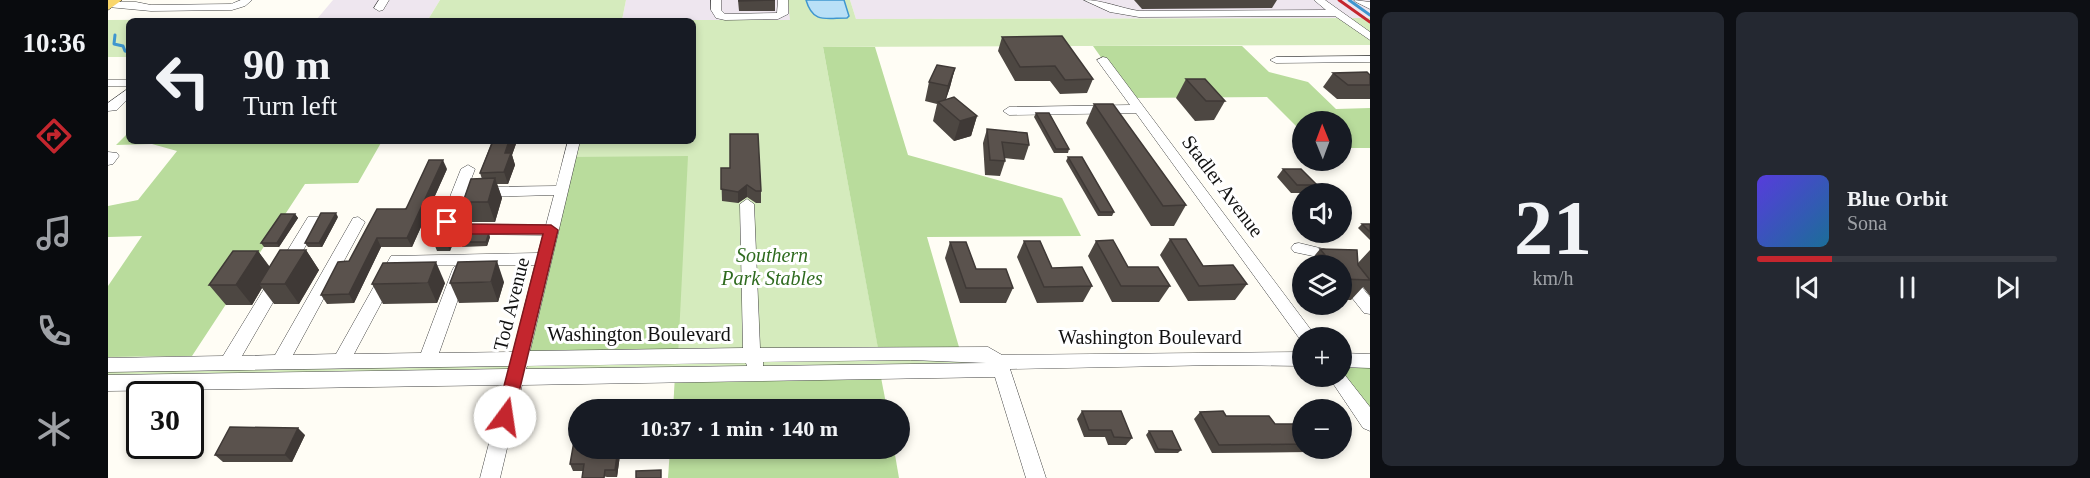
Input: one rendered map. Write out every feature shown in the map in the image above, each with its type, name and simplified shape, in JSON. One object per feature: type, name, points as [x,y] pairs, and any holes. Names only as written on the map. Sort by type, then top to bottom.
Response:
[{"type":"street","points":[[111,4],[146,3],[150,8],[232,7],[247,0]]},
{"type":"street","points":[[716,0],[716,10],[720,16],[736,16],[783,14],[783,0]]},
{"type":"street","points":[[1089,0],[1114,10],[1139,14],[1337,13]]},
{"type":"street","points":[[1319,0],[1370,38]]},
{"type":"street","points":[[1359,0],[1370,6]]},
{"type":"street","points":[[1274,3],[1291,14]]},
{"type":"street","points":[[1276,60],[1370,59]]},
{"type":"street","name":"Stadler Avenue","points":[[1103,60],[1301,327]]},
{"type":"street","points":[[108,83],[126,83]]},
{"type":"street","points":[[108,107],[113,107],[126,95]]},
{"type":"street","points":[[1009,111],[1138,109]]},
{"type":"street","name":"Tod Avenue","points":[[490,478],[518,357],[573,144]]},
{"type":"street","points":[[108,156],[112,156],[108,161]]},
{"type":"street","points":[[468,169],[447,222],[456,229],[551,230]]},
{"type":"street","points":[[459,192],[561,190]]},
{"type":"street","points":[[747,204],[752,346],[755,356]]},
{"type":"street","points":[[228,363],[313,221]]},
{"type":"street","points":[[280,362],[358,222]]},
{"type":"street","points":[[1299,248],[1313,250],[1324,255]]},
{"type":"street","points":[[341,361],[396,260],[544,259]]},
{"type":"street","points":[[428,359],[464,260]]},
{"type":"street","points":[[1352,286],[1370,308]]},
{"type":"street","name":"Washington Boulevard","points":[[108,365],[518,357],[988,354],[999,362],[1292,359]]},
{"type":"street","name":"Washington Boulevard","points":[[755,356],[756,374]]},
{"type":"street","points":[[1352,360],[1370,360]]},
{"type":"street","points":[[299,381],[308,362]]},
{"type":"street","points":[[999,362],[1036,478]]},
{"type":"street","name":"Washington Boulevard","points":[[108,383],[993,370],[999,362]]},
{"type":"street","points":[[1345,387],[1370,422]]},
{"type":"shaded area","points":[[333,0],[440,0],[429,18],[318,18]]},
{"type":"shaded area","points":[[626,0],[788,0],[791,20],[696,20],[696,18],[622,18]]},
{"type":"shaded area","points":[[850,0],[1370,0],[1370,18],[856,19]]},
{"type":"green space","points":[[440,0],[626,0],[622,18],[429,18]]},
{"type":"green space","name":"Southern Park Stables","points":[[788,0],[850,0],[856,19],[1370,18],[1370,45],[823,47],[879,353],[988,354],[993,370],[108,383],[108,365],[518,357],[573,144],[696,144],[696,20],[790,20]]},
{"type":"green space","points":[[108,20],[126,20],[126,57],[108,57]]},
{"type":"green space","points":[[1093,46],[1242,46],[1269,72],[1308,82],[1336,109],[1370,108],[1370,148],[1352,148],[1352,111],[1292,111],[1292,122],[1267,97],[1130,98]]},
{"type":"green space","points":[[823,47],[875,47],[908,155],[1062,198],[1081,236],[927,237],[961,354],[879,354]]},
{"type":"green space","points":[[126,135],[126,144],[152,144],[116,145]]},
{"type":"green space","points":[[152,144],[380,144],[358,183],[305,184],[192,356],[108,357],[108,286],[142,236],[108,237],[108,206],[138,200],[177,151]]},
{"type":"green space","points":[[688,156],[678,356],[518,357],[570,157]]},
{"type":"green space","points":[[1352,360],[1370,361],[1370,422],[1348,387],[1352,387]]},
{"type":"green space","points":[[880,372],[885,399],[674,399],[675,375]]},
{"type":"green space","points":[[669,459],[896,459],[899,478],[668,478]]},
{"type":"water","points":[[806,0],[844,0],[849,16],[847,18],[821,18],[812,13]]},
{"type":"building","points":[[1062,36],[1093,79],[1065,80],[1055,66],[1020,67],[1002,37]]},
{"type":"building","points":[[937,65],[955,68],[948,86],[929,82]]},
{"type":"building","points":[[1367,72],[1370,75],[1370,85],[1348,85],[1333,73]]},
{"type":"building","points":[[1186,79],[1205,79],[1225,101],[1206,101]]},
{"type":"building","points":[[954,97],[977,116],[960,121],[938,102]]},
{"type":"building","points":[[1094,104],[1113,104],[1186,205],[1163,206]]},
{"type":"building","points":[[1036,113],[1049,113],[1069,149],[1056,149]]},
{"type":"building","points":[[987,129],[1027,133],[1029,145],[1002,142],[1005,161],[990,160]]},
{"type":"building","points":[[730,134],[758,134],[761,191],[756,191],[747,185],[738,192],[721,189],[721,168],[730,168]]},
{"type":"building","points":[[492,144],[508,144],[505,153],[511,153],[504,172],[480,173]]},
{"type":"building","points":[[1068,157],[1082,157],[1114,212],[1100,212]]},
{"type":"building","points":[[429,160],[443,160],[407,238],[377,238],[349,294],[321,295],[338,262],[349,261],[377,209],[406,209]]},
{"type":"building","points":[[1283,169],[1303,171],[1315,183],[1295,183]]},
{"type":"building","points":[[495,178],[488,202],[463,202],[471,179]]},
{"type":"building","points":[[321,213],[336,213],[319,243],[305,243]]},
{"type":"building","points":[[281,214],[295,214],[277,243],[261,243]]},
{"type":"building","points":[[1362,224],[1370,224],[1370,232]]},
{"type":"building","points":[[441,232],[454,232],[448,246],[435,246]]},
{"type":"building","points":[[464,232],[489,233],[486,242],[461,242]]},
{"type":"building","points":[[1170,239],[1186,239],[1203,266],[1233,265],[1247,284],[1199,286]]},
{"type":"building","points":[[1113,240],[1128,267],[1158,267],[1170,286],[1121,286],[1096,241]]},
{"type":"building","points":[[1024,241],[1040,241],[1052,268],[1082,267],[1092,286],[1044,287]]},
{"type":"building","points":[[950,242],[966,242],[976,269],[1006,269],[1013,288],[966,288]]},
{"type":"building","points":[[1320,249],[1357,250],[1358,265],[1370,280],[1352,279],[1352,255],[1325,255]]},
{"type":"building","points":[[280,250],[306,250],[285,284],[259,284]]},
{"type":"building","points":[[233,251],[258,251],[236,285],[209,285]]},
{"type":"building","points":[[497,261],[491,282],[450,283],[458,262]]},
{"type":"building","points":[[436,262],[428,283],[372,284],[383,263]]},
{"type":"building","points":[[1082,411],[1121,411],[1132,438],[1114,437],[1111,430],[1089,430]]},
{"type":"building","points":[[1223,411],[1226,416],[1269,416],[1275,424],[1292,424],[1292,444],[1219,445],[1200,412]]},
{"type":"building","points":[[230,427],[298,428],[285,455],[215,455]]},
{"type":"building","points":[[1149,431],[1172,431],[1181,450],[1158,449]]},
{"type":"building","points":[[571,459],[616,459],[615,470],[605,470],[604,478],[582,478],[584,464],[570,464]]},
{"type":"building","points":[[661,470],[661,478],[636,478],[636,471]]},
{"type":"waterway","points":[[1349,0],[1370,15]]},
{"type":"waterway","points":[[115,35],[114,44],[123,46],[126,51]]},
{"type":"railway","points":[[1339,0],[1370,22]]},
{"type":"route","points":[[447,222],[456,229],[551,230],[505,417]]}]
